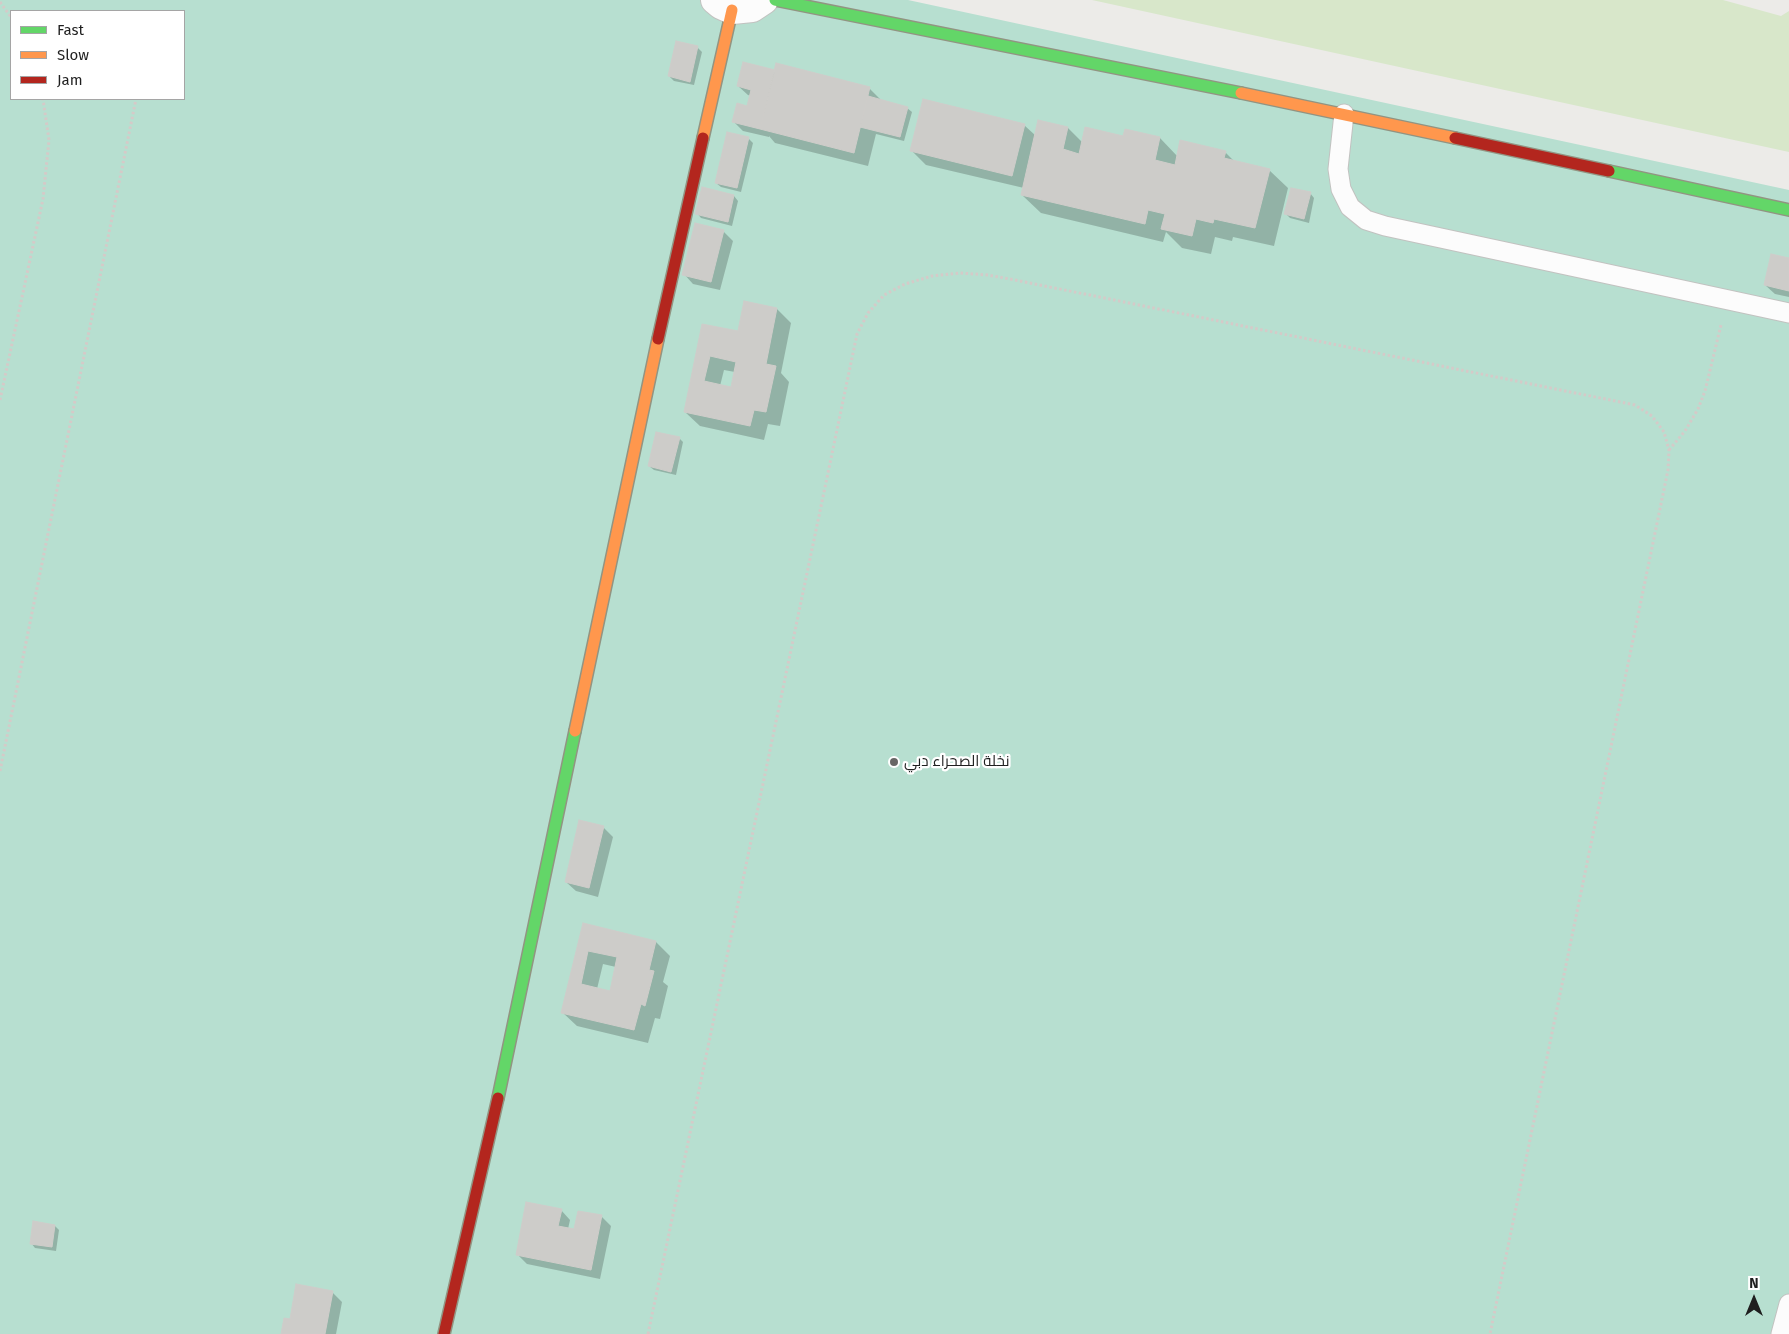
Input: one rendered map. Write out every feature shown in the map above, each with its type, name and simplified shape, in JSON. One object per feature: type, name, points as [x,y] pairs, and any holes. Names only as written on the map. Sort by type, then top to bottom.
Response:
[{"type":"street","points":[[444,1334],[510,1044],[724,5],[752,8],[764,0]]},
{"type":"street","points":[[775,0],[1344,114],[1789,210]]},
{"type":"lane","points":[[1344,114],[1338,169],[1341,189],[1350,207],[1366,220],[1385,226],[1789,313]]},
{"type":"lane","points":[[1782,1334],[1789,1304]]},
{"type":"path","points":[[0,2],[10,16]]},
{"type":"path","points":[[0,400],[43,199],[49,140],[43,100]]},
{"type":"path","points":[[0,771],[136,100]]},
{"type":"path","points":[[648,1334],[857,334],[868,313],[884,295],[905,284],[932,276],[960,273],[1015,280],[1635,405],[1652,416],[1664,432],[1669,450],[1668,470],[1490,1334]]},
{"type":"path","points":[[1669,450],[1686,431],[1705,391],[1727,300]]},
{"type":"green space","name":"نخلة الصحراء دبي","points":[[0,0],[908,0],[1789,190],[1789,1334],[0,1334]]},
{"type":"green space","points":[[1092,0],[1723,0],[1781,16],[1789,11],[1789,152]]},
{"type":"building","points":[[676,41],[698,46],[690,82],[668,76]]},
{"type":"building","points":[[743,62],[775,70],[760,129],[732,122],[737,103],[747,106],[751,90],[737,86]]},
{"type":"building","points":[[776,63],[870,87],[854,153],[760,129]]},
{"type":"building","points":[[868,96],[908,107],[900,137],[860,127]]},
{"type":"building","points":[[923,99],[1025,124],[1012,176],[910,151]]},
{"type":"building","points":[[1038,120],[1068,127],[1063,149],[1079,154],[1085,127],[1123,136],[1125,129],[1160,137],[1155,160],[1175,165],[1180,140],[1226,151],[1224,158],[1270,169],[1255,228],[1214,219],[1213,223],[1196,219],[1192,236],[1161,229],[1165,214],[1148,210],[1145,224],[1021,195]]},
{"type":"building","points":[[727,132],[749,137],[737,188],[715,183]]},
{"type":"building","points":[[702,187],[734,195],[728,222],[695,214]]},
{"type":"building","points":[[1291,188],[1311,192],[1304,219],[1284,214]]},
{"type":"building","points":[[695,223],[724,230],[711,282],[682,275]]},
{"type":"building","points":[[1771,254],[1789,258],[1789,291],[1764,285]]},
{"type":"building","points":[[744,301],[777,308],[766,364],[776,366],[766,412],[754,410],[750,426],[684,412],[702,324],[738,331]],"holes":[[[710,356],[736,362],[731,387],[704,381]]]},
{"type":"building","points":[[656,432],[680,437],[671,472],[648,466]]},
{"type":"building","points":[[579,820],[604,826],[589,888],[565,882]]},
{"type":"building","points":[[583,923],[656,941],[649,970],[654,971],[645,1006],[641,1004],[634,1030],[561,1013]],"holes":[[[588,951],[617,957],[610,991],[581,984]]]},
{"type":"building","points":[[526,1202],[562,1209],[558,1226],[574,1229],[578,1211],[602,1215],[591,1270],[516,1255]]},
{"type":"building","points":[[33,1221],[55,1225],[52,1247],[30,1244]]},
{"type":"building","points":[[296,1284],[333,1291],[325,1334],[281,1334],[284,1318],[290,1319]]},
{"type":"traffic: fast","points":[[775,0],[1241,93]]},
{"type":"traffic: fast","points":[[1609,171],[1789,210]]},
{"type":"traffic: fast","points":[[498,1098],[575,731]]},
{"type":"traffic: slow","points":[[703,138],[732,10]]},
{"type":"traffic: slow","points":[[1241,93],[1455,138]]},
{"type":"traffic: slow","points":[[575,731],[658,339]]},
{"type":"traffic: jam","points":[[658,339],[703,138]]},
{"type":"traffic: jam","points":[[1455,138],[1609,171]]},
{"type":"traffic: jam","points":[[444,1334],[498,1098]]},
{"type":"place","name":"نخلة الصحراء دبي","points":[[894,762]]}]
